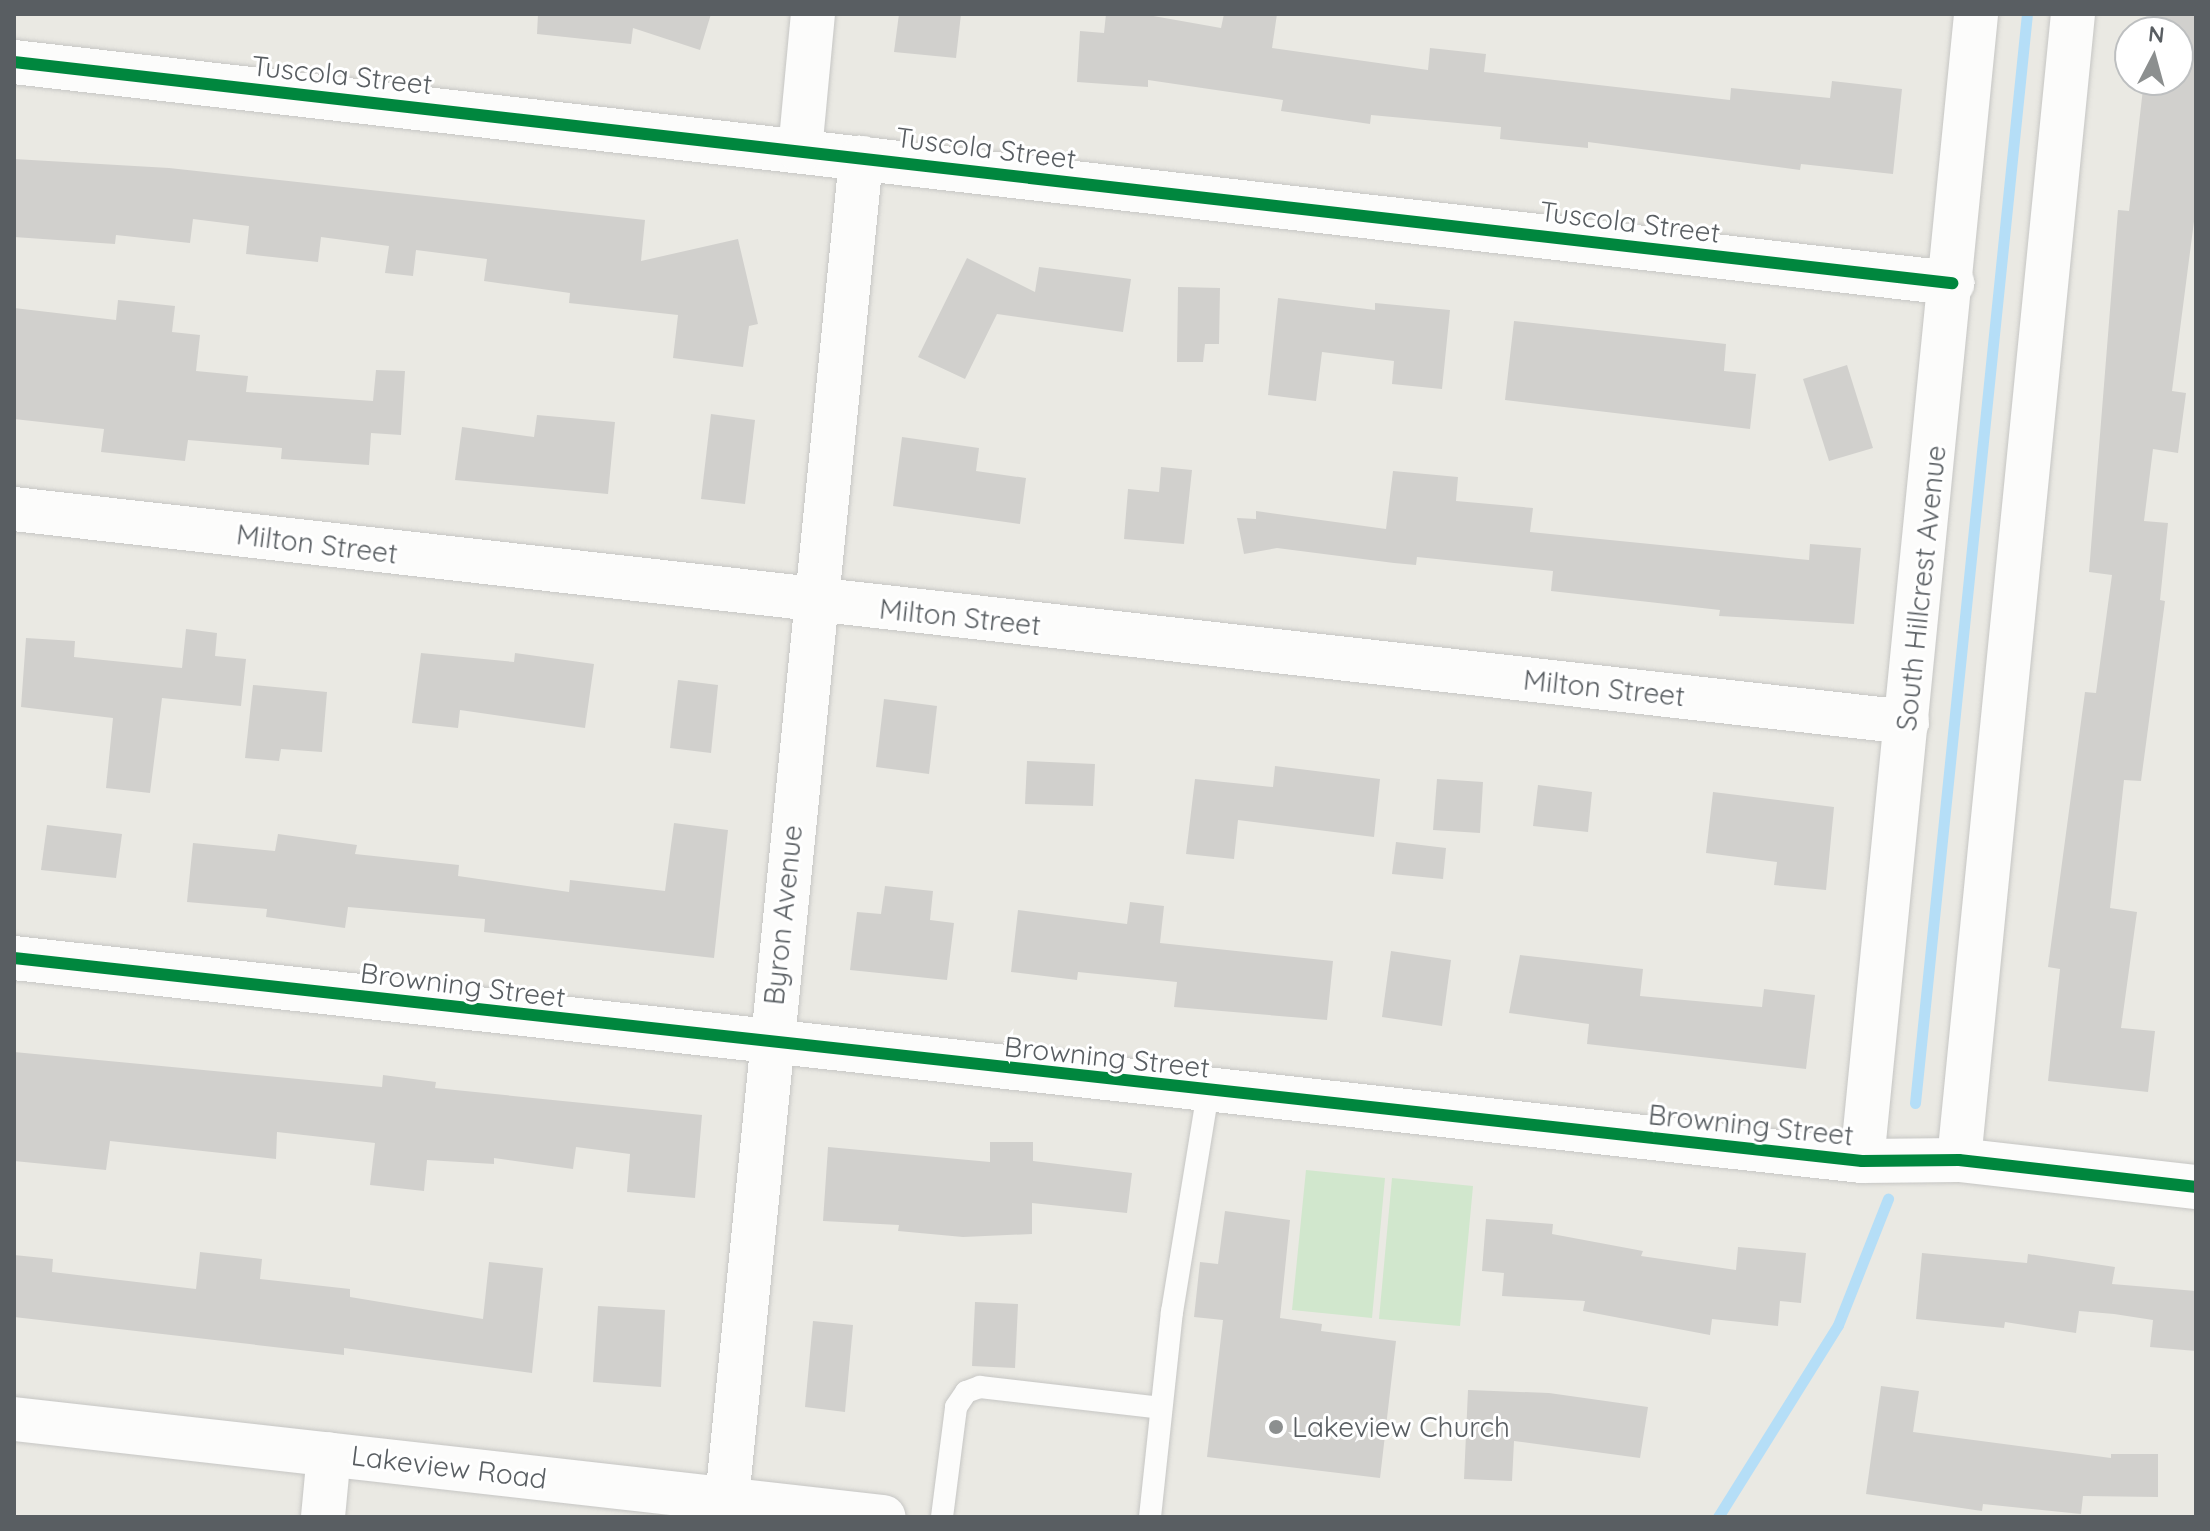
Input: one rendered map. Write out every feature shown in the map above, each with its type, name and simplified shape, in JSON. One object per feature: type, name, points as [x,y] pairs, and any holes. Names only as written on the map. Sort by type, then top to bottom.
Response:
[{"type":"street","points":[[800,151],[813,14]]},
{"type":"street","name":"South Hillcrest Avenue","points":[[1862,1161],[1952,283],[1976,14]]},
{"type":"street","points":[[1959,1160],[2073,14]]},
{"type":"street","name":"Tuscola Street","points":[[14,62],[1952,283]]},
{"type":"street","name":"Byron Avenue","points":[[727,1499],[814,601],[861,158]]},
{"type":"street","name":"Milton Street","points":[[14,509],[1907,722]]},
{"type":"street","name":"Browning Street","points":[[14,958],[1208,1093],[1862,1161],[1959,1160],[2196,1187]]},
{"type":"street","name":"Lakeview Road","points":[[14,1419],[883,1517]]},
{"type":"street","points":[[323,1517],[329,1454]]},
{"type":"lane","points":[[1150,1517],[1161,1408],[1208,1093]]},
{"type":"lane","points":[[942,1517],[956,1407],[966,1392],[980,1387],[1161,1408]]},
{"type":"green space","points":[[1306,1170],[1385,1178],[1372,1318],[1292,1310]]},
{"type":"green space","points":[[1392,1178],[1473,1186],[1460,1326],[1379,1319]]},
{"type":"building","points":[[538,14],[711,14],[700,50],[633,28],[631,44],[537,34]]},
{"type":"building","points":[[899,14],[961,14],[956,58],[894,52]]},
{"type":"building","points":[[1106,14],[1142,14],[1221,28],[1224,14],[1277,14],[1272,48],[1428,70],[1430,48],[1486,54],[1484,72],[1730,100],[1731,88],[1830,98],[1832,81],[1902,89],[1893,174],[1801,164],[1800,170],[1588,142],[1588,148],[1500,139],[1501,127],[1371,115],[1370,124],[1281,111],[1283,100],[1148,80],[1148,87],[1077,82],[1080,31],[1104,33]]},
{"type":"building","points":[[2196,14],[2196,206],[2172,391],[2186,393],[2178,453],[2153,449],[2144,521],[2168,523],[2160,600],[2165,601],[2141,781],[2124,780],[2110,908],[2137,912],[2121,1028],[2155,1031],[2148,1092],[2048,1081],[2060,969],[2048,967],[2085,692],[2096,693],[2112,575],[2089,572],[2118,210],[2129,211],[2142,96],[2194,96],[2194,16],[2152,16]]},
{"type":"building","points":[[14,159],[169,168],[645,220],[641,261],[738,239],[758,324],[749,326],[743,367],[673,358],[678,315],[569,303],[570,293],[484,281],[487,259],[416,250],[413,276],[385,273],[389,246],[321,237],[318,262],[246,254],[249,226],[193,219],[190,243],[116,235],[115,244],[14,237]]},
{"type":"building","points":[[967,258],[1035,292],[1039,267],[1131,279],[1123,332],[997,314],[965,379],[918,357]]},
{"type":"building","points":[[1178,287],[1220,288],[1219,344],[1205,344],[1203,362],[1177,362]]},
{"type":"building","points":[[1278,298],[1375,310],[1375,303],[1450,310],[1442,389],[1392,384],[1394,361],[1322,352],[1316,401],[1268,395]]},
{"type":"building","points":[[118,300],[175,306],[172,332],[200,335],[196,371],[248,376],[246,392],[373,401],[376,370],[405,371],[401,435],[371,433],[369,465],[281,459],[282,448],[188,440],[185,461],[101,452],[104,429],[14,419],[14,308],[116,320]]},
{"type":"building","points":[[1514,321],[1726,344],[1724,371],[1756,374],[1750,429],[1505,400]]},
{"type":"building","points":[[1847,365],[1873,448],[1829,461],[1803,379]]},
{"type":"building","points":[[711,414],[755,420],[745,504],[701,499]]},
{"type":"building","points":[[537,415],[615,422],[608,494],[455,480],[462,427],[534,437]]},
{"type":"building","points":[[902,437],[979,448],[976,471],[1026,478],[1020,524],[893,506]]},
{"type":"building","points":[[1161,467],[1192,470],[1184,544],[1124,539],[1128,489],[1159,492]]},
{"type":"building","points":[[1393,471],[1458,477],[1456,501],[1533,508],[1530,532],[1809,560],[1810,544],[1861,548],[1854,624],[1719,616],[1720,610],[1551,591],[1553,571],[1417,557],[1416,565],[1277,548],[1244,554],[1237,518],[1256,519],[1256,511],[1386,529]]},
{"type":"building","points":[[186,629],[217,633],[215,656],[246,659],[241,706],[162,698],[150,793],[106,788],[113,718],[21,707],[26,638],[75,641],[74,657],[182,668]]},
{"type":"building","points":[[421,653],[514,662],[515,653],[594,664],[585,728],[460,710],[458,728],[412,723]]},
{"type":"building","points":[[678,680],[718,685],[711,753],[670,748]]},
{"type":"building","points":[[253,685],[327,692],[322,752],[281,749],[279,761],[245,758]]},
{"type":"building","points":[[884,699],[937,706],[929,774],[876,767]]},
{"type":"building","points":[[1027,761],[1095,764],[1093,806],[1025,804]]},
{"type":"building","points":[[1275,766],[1380,779],[1374,837],[1238,820],[1234,859],[1186,854],[1195,779],[1273,787]]},
{"type":"building","points":[[1437,779],[1483,782],[1480,833],[1433,830]]},
{"type":"building","points":[[1538,785],[1592,792],[1588,832],[1533,826]]},
{"type":"building","points":[[1713,792],[1834,807],[1826,890],[1774,885],[1777,862],[1706,853]]},
{"type":"building","points":[[674,823],[728,830],[714,958],[484,932],[485,919],[348,907],[345,928],[266,917],[267,909],[187,902],[193,843],[275,851],[278,834],[357,845],[355,854],[459,865],[458,876],[569,892],[570,880],[665,891]]},
{"type":"building","points":[[47,825],[122,834],[116,878],[41,870]]},
{"type":"building","points":[[1396,842],[1446,848],[1443,879],[1392,874]]},
{"type":"building","points":[[885,886],[933,891],[930,920],[954,923],[947,980],[850,970],[857,912],[881,914]]},
{"type":"building","points":[[1130,902],[1164,906],[1160,943],[1333,961],[1327,1020],[1174,1007],[1177,982],[1078,972],[1077,980],[1011,972],[1018,910],[1127,924]]},
{"type":"building","points":[[1391,951],[1451,960],[1442,1026],[1382,1017]]},
{"type":"building","points":[[1520,955],[1643,969],[1640,996],[1762,1007],[1764,989],[1815,995],[1806,1069],[1587,1044],[1589,1024],[1509,1013]]},
{"type":"building","points":[[14,1052],[382,1087],[383,1075],[436,1082],[435,1088],[702,1115],[695,1198],[627,1192],[630,1154],[576,1147],[573,1169],[494,1158],[494,1164],[427,1160],[424,1191],[370,1185],[375,1143],[277,1132],[276,1159],[110,1141],[106,1170],[14,1161]]},
{"type":"building","points":[[990,1142],[1033,1142],[1033,1161],[1132,1173],[1127,1213],[1032,1203],[1032,1234],[963,1237],[898,1231],[899,1225],[823,1221],[828,1147],[990,1162]]},
{"type":"building","points":[[1225,1211],[1290,1220],[1280,1318],[1322,1324],[1321,1331],[1396,1341],[1380,1478],[1207,1457],[1223,1320],[1194,1317],[1200,1262],[1218,1264]]},
{"type":"building","points":[[1486,1219],[1553,1224],[1552,1234],[1643,1251],[1641,1256],[1736,1270],[1738,1247],[1806,1253],[1801,1303],[1780,1301],[1778,1326],[1712,1319],[1710,1335],[1583,1311],[1585,1301],[1502,1296],[1504,1273],[1482,1271]]},
{"type":"building","points":[[200,1252],[262,1259],[260,1279],[350,1289],[350,1297],[483,1319],[489,1262],[543,1268],[532,1373],[344,1348],[344,1355],[14,1317],[14,1255],[53,1259],[52,1272],[196,1289]]},
{"type":"building","points":[[1922,1253],[2027,1263],[2028,1254],[2115,1267],[2112,1284],[2196,1291],[2196,1351],[2150,1347],[2153,1320],[2114,1314],[2079,1311],[2076,1333],[2005,1322],[2004,1328],[1916,1319]]},
{"type":"building","points":[[975,1302],[1018,1304],[1015,1368],[972,1366]]},
{"type":"building","points":[[598,1306],[665,1310],[661,1387],[593,1382]]},
{"type":"building","points":[[813,1321],[853,1325],[845,1412],[805,1407]]},
{"type":"building","points":[[1881,1386],[1919,1391],[1913,1432],[2111,1458],[2111,1454],[2158,1454],[2158,1497],[2083,1496],[2081,1514],[1983,1504],[1982,1511],[1866,1494]]},
{"type":"building","points":[[1468,1390],[1549,1393],[1648,1407],[1640,1458],[1514,1441],[1512,1481],[1464,1479]]},
{"type":"waterway","points":[[1915,1103],[2027,14]]},
{"type":"waterway","points":[[1718,1517],[1838,1325],[1888,1199]]},
{"type":"cycle path","points":[[14,62],[1952,283]]},
{"type":"cycle path","points":[[14,958],[1862,1161],[1959,1160],[2196,1187]]},
{"type":"place","name":"Lakeview Church","points":[[1276,1427]]}]
